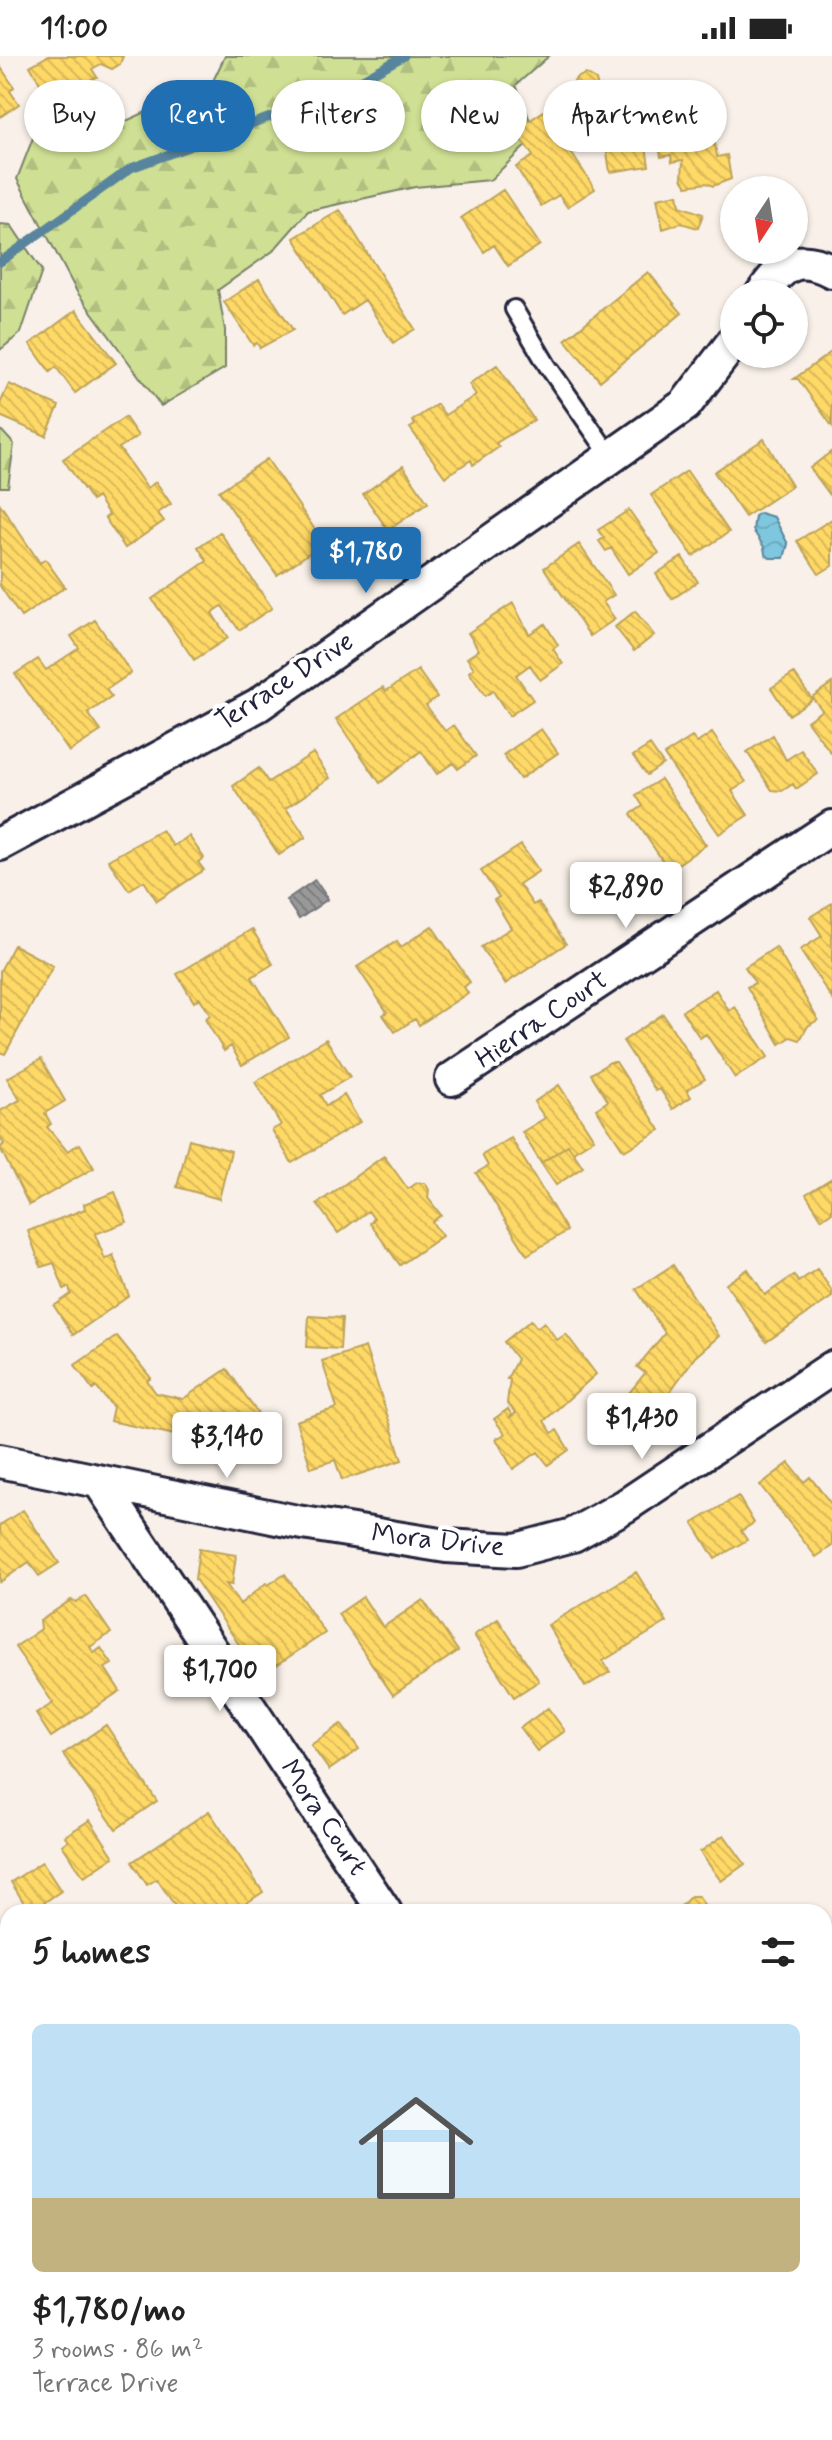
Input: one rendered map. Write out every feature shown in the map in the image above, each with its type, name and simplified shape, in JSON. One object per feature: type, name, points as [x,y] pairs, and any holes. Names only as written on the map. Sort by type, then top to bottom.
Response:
[{"type":"street","points":[[773,280],[783,267],[797,262],[832,271]]},
{"type":"street","name":"Terrace Drive","points":[[0,844],[258,705],[685,405],[720,359]]},
{"type":"street","name":"Hierra Court","points":[[452,1079],[832,827]]},
{"type":"street","name":"Mora Drive","points":[[0,1461],[297,1522],[446,1546],[529,1549],[573,1535],[625,1506],[832,1368]]},
{"type":"street","name":"Mora Court","points":[[101,1484],[380,1904]]},
{"type":"lane","points":[[514,309],[547,365],[611,457]]},
{"type":"green space","points":[[225,56],[549,56],[522,80],[421,80],[421,152],[519,152],[490,180],[415,187],[308,211],[273,251],[218,290],[225,330],[225,368],[161,406],[77,292],[17,179],[28,152],[125,152],[125,122],[141,114],[141,152],[255,152],[255,80],[213,80]]},
{"type":"green space","points":[[527,113],[536,136],[527,145]]},
{"type":"green space","points":[[0,224],[11,225],[42,271],[21,333],[0,350]]},
{"type":"green space","points":[[0,429],[14,444],[8,487],[0,487]]},
{"type":"water","points":[[760,513],[774,517],[788,544],[784,558],[770,558],[765,554],[753,530],[755,516]]},
{"type":"building: Homes","points":[[48,56],[123,56],[120,64],[112,69],[101,64],[92,69],[97,77],[90,80],[38,80],[30,66]]},
{"type":"building: Homes","points":[[0,66],[14,87],[10,91],[19,104],[0,117]]},
{"type":"building: Homes","points":[[586,74],[596,80],[575,80]]},
{"type":"building: Homes","points":[[543,112],[543,152],[571,152],[595,189],[567,207],[559,195],[541,206],[516,167],[533,156],[527,147],[527,122]]},
{"type":"building: Homes","points":[[607,152],[647,152],[649,166],[610,172]]},
{"type":"building: Homes","points":[[660,152],[716,152],[717,157],[727,155],[730,176],[720,176],[720,183],[713,186],[707,183],[687,186],[682,178],[683,160],[672,162],[671,155],[661,157]]},
{"type":"building: Homes","points":[[503,190],[540,245],[508,266],[494,245],[484,252],[461,218]]},
{"type":"building: Homes","points":[[678,194],[680,206],[703,214],[698,228],[681,223],[663,229],[657,198]]},
{"type":"building: Homes","points":[[340,210],[415,329],[393,343],[365,300],[342,315],[294,238]]},
{"type":"building: Homes","points":[[648,272],[682,313],[600,381],[565,340]]},
{"type":"building: Homes","points":[[259,279],[293,330],[260,348],[257,343],[253,345],[224,302]]},
{"type":"building: Homes","points":[[76,310],[116,363],[75,393],[56,367],[50,372],[30,344]]},
{"type":"building: Homes","points":[[831,352],[832,426],[798,379],[794,379]]},
{"type":"building: Homes","points":[[497,365],[534,420],[496,443],[499,447],[473,465],[471,460],[445,477],[410,428],[415,425],[412,421],[437,404],[445,415],[476,395],[469,384]]},
{"type":"building: Homes","points":[[9,384],[59,406],[46,436],[0,416],[0,404]]},
{"type":"building: Homes","points":[[125,417],[138,436],[119,448],[147,488],[156,482],[171,504],[158,513],[164,521],[125,548],[105,518],[109,515],[97,497],[92,501],[63,459]]},
{"type":"building: Homes","points":[[764,439],[792,486],[745,517],[714,472]]},
{"type":"building: Homes","points":[[832,451],[832,493],[830,495],[810,468]]},
{"type":"building: Homes","points":[[267,459],[324,543],[277,575],[219,491]]},
{"type":"building: Homes","points":[[403,466],[428,503],[388,530],[363,494]]},
{"type":"building: Homes","points":[[687,471],[729,532],[693,556],[651,495]]},
{"type":"building: Homes","points":[[0,504],[40,563],[45,559],[65,587],[21,617],[0,586]]},
{"type":"building: Homes","points":[[629,510],[659,553],[628,574],[611,548],[606,551],[599,541],[604,538],[598,530]]},
{"type":"building: Homes","points":[[832,519],[832,566],[819,574],[797,541]]},
{"type":"building: Homes","points":[[220,532],[272,608],[239,630],[222,606],[212,613],[228,638],[194,660],[152,599],[207,561],[198,547]]},
{"type":"building: Homes","points":[[579,544],[614,595],[603,602],[615,619],[590,636],[544,568]]},
{"type":"building: Homes","points":[[682,557],[698,582],[672,599],[656,574]]},
{"type":"building: Homes","points":[[513,603],[529,634],[545,624],[558,645],[553,649],[563,664],[540,680],[530,665],[516,675],[533,700],[509,716],[493,691],[485,696],[469,672],[474,668],[467,658],[479,650],[468,633]]},
{"type":"building: Homes","points":[[635,611],[654,635],[634,651],[615,627]]},
{"type":"building: Homes","points":[[95,620],[131,673],[106,690],[112,697],[88,713],[101,731],[69,752],[15,674],[38,659],[46,670],[79,648],[71,636]]},
{"type":"building: Homes","points":[[418,670],[437,697],[426,705],[445,731],[454,725],[476,756],[458,769],[453,763],[437,774],[421,751],[380,783],[336,719],[383,687],[386,691]]},
{"type":"building: Homes","points":[[794,673],[812,699],[789,715],[771,688]]},
{"type":"building: Homes","points":[[832,683],[832,754],[807,721],[822,710],[812,697]]},
{"type":"building: Homes","points":[[541,729],[558,753],[520,779],[503,755]]},
{"type":"building: Homes","points":[[712,733],[746,782],[732,791],[748,815],[719,834],[664,755],[692,737],[697,743]]},
{"type":"building: Homes","points":[[773,735],[786,760],[801,750],[818,774],[796,789],[793,784],[782,791],[772,790],[747,752]]},
{"type":"building: Homes","points":[[650,745],[663,764],[647,775],[633,756]]},
{"type":"building: Homes","points":[[313,753],[330,778],[286,808],[306,837],[279,855],[233,786],[259,768],[268,782]]},
{"type":"building: Homes","points":[[661,779],[706,845],[669,870],[631,814],[643,806],[636,795]]},
{"type":"building: Homes","points":[[162,830],[173,846],[189,836],[204,858],[198,862],[204,870],[157,901],[144,881],[129,890],[108,860]]},
{"type":"building: Homes","points":[[521,845],[539,871],[519,884],[533,905],[538,902],[566,944],[505,984],[481,947],[511,928],[494,900],[499,897],[481,871]]},
{"type":"building: Homes","points":[[832,903],[832,999],[800,950],[822,936],[810,917]]},
{"type":"building: Homes","points":[[432,926],[470,982],[464,987],[468,993],[419,1025],[415,1019],[395,1032],[383,1015],[387,1012],[357,967],[397,941],[401,947]]},
{"type":"building: Homes","points":[[252,929],[273,964],[252,977],[289,1037],[242,1065],[231,1046],[224,1051],[205,1019],[210,1015],[200,998],[194,1002],[177,974]]},
{"type":"building: Homes","points":[[14,945],[53,966],[5,1054],[0,1052],[0,971]]},
{"type":"building: Homes","points":[[776,947],[818,1020],[808,1026],[800,1040],[791,1037],[780,1044],[747,987],[755,983],[745,967]]},
{"type":"building: Homes","points":[[716,990],[729,1011],[735,1007],[768,1057],[735,1078],[706,1034],[700,1038],[682,1011]]},
{"type":"building: Homes","points":[[663,1014],[705,1079],[687,1090],[691,1097],[673,1109],[660,1089],[656,1091],[623,1041]]},
{"type":"building: Homes","points":[[326,1039],[350,1077],[320,1095],[326,1106],[344,1095],[360,1122],[292,1163],[272,1130],[281,1125],[255,1082]]},
{"type":"building: Homes","points":[[41,1059],[65,1101],[45,1113],[51,1124],[47,1127],[67,1151],[80,1144],[94,1168],[29,1205],[0,1148],[4,1144],[0,1138],[0,1111],[20,1100],[7,1078]]},
{"type":"building: Homes","points":[[610,1062],[616,1062],[660,1130],[624,1151],[596,1109],[608,1101],[591,1074]]},
{"type":"building: Homes","points":[[559,1085],[594,1139],[573,1152],[568,1145],[541,1163],[522,1132],[545,1118],[534,1102]]},
{"type":"building: Homes","points":[[511,1138],[567,1231],[527,1255],[476,1173],[488,1166],[482,1155]]},
{"type":"building: Homes","points":[[189,1139],[231,1151],[219,1199],[177,1187]]},
{"type":"building: Homes","points":[[568,1145],[583,1167],[556,1185],[541,1163]]},
{"type":"building: Homes","points":[[384,1156],[408,1189],[417,1183],[425,1183],[429,1190],[428,1198],[441,1215],[432,1222],[442,1236],[400,1265],[370,1223],[374,1219],[368,1211],[338,1233],[317,1204]]},
{"type":"building: Homes","points":[[832,1178],[832,1212],[822,1219],[806,1194]]},
{"type":"building: Homes","points":[[115,1192],[127,1222],[95,1234],[105,1259],[113,1255],[129,1296],[73,1335],[54,1306],[71,1294],[69,1287],[64,1289],[54,1263],[41,1267],[28,1231],[85,1209],[84,1204]]},
{"type":"building: Homes","points":[[673,1265],[719,1336],[695,1357],[651,1418],[625,1398],[645,1373],[637,1367],[665,1333],[636,1289]]},
{"type":"building: Homes","points":[[748,1269],[765,1295],[794,1275],[798,1282],[817,1269],[832,1291],[832,1297],[766,1342],[726,1284]]},
{"type":"building: Homes","points":[[309,1316],[342,1318],[340,1349],[307,1347]]},
{"type":"building: Homes","points":[[531,1320],[537,1328],[544,1322],[557,1340],[566,1334],[596,1374],[544,1421],[552,1433],[557,1430],[569,1450],[548,1465],[538,1452],[513,1469],[496,1439],[505,1434],[494,1419],[508,1409],[512,1415],[509,1418],[516,1413],[507,1403],[510,1379],[507,1379],[517,1359],[504,1342]]},
{"type":"building: Homes","points":[[117,1336],[151,1378],[147,1381],[156,1393],[183,1399],[227,1369],[265,1424],[239,1442],[232,1432],[221,1440],[217,1435],[207,1442],[110,1421],[113,1407],[96,1387],[93,1390],[75,1365]]},
{"type":"building: Homes","points":[[365,1347],[402,1460],[342,1480],[335,1460],[311,1468],[296,1421],[337,1408],[322,1361]]},
{"type":"building: Homes","points":[[789,1463],[804,1482],[810,1477],[832,1505],[832,1546],[816,1557],[760,1485]]},
{"type":"building: Homes","points":[[738,1496],[754,1523],[741,1531],[747,1540],[715,1559],[693,1523]]},
{"type":"building: Homes","points":[[23,1510],[59,1563],[39,1576],[29,1562],[0,1582],[0,1525]]},
{"type":"building: Homes","points":[[199,1549],[236,1555],[232,1585],[226,1584],[240,1604],[266,1583],[268,1585],[285,1574],[325,1633],[266,1672],[261,1667],[256,1670],[195,1579]]},
{"type":"building: Homes","points":[[636,1572],[667,1622],[603,1661],[610,1672],[585,1687],[548,1625]]},
{"type":"building: Homes","points":[[86,1596],[111,1633],[90,1647],[94,1653],[101,1648],[112,1664],[105,1668],[120,1691],[51,1737],[36,1714],[53,1703],[15,1647],[41,1629],[40,1621],[71,1600],[76,1602]]},
{"type":"building: Homes","points":[[363,1597],[383,1627],[423,1600],[458,1651],[393,1695],[338,1614]]},
{"type":"building: Homes","points":[[498,1619],[539,1681],[514,1697],[474,1635]]},
{"type":"building: Homes","points":[[548,1708],[565,1731],[537,1751],[520,1728]]},
{"type":"building: Homes","points":[[341,1724],[359,1749],[329,1770],[311,1745]]},
{"type":"building: Homes","points":[[106,1725],[157,1801],[116,1829],[63,1754]]},
{"type":"building: Homes","points":[[209,1811],[263,1892],[245,1904],[174,1904],[157,1879],[147,1885],[132,1862]]},
{"type":"building: Homes","points":[[90,1820],[114,1857],[84,1877],[62,1845],[68,1840],[65,1836]]},
{"type":"building: Homes","points":[[724,1835],[745,1864],[721,1881],[700,1852]]},
{"type":"building: Homes","points":[[42,1862],[61,1891],[42,1904],[25,1904],[11,1882]]},
{"type":"building: Homes","points":[[691,1896],[698,1896],[704,1904],[683,1904]]},
{"type":"building: Industry","points":[[315,880],[328,899],[299,919],[286,900]]},
{"type":"waterway","points":[[0,262],[131,168],[341,91],[404,56]]}]
